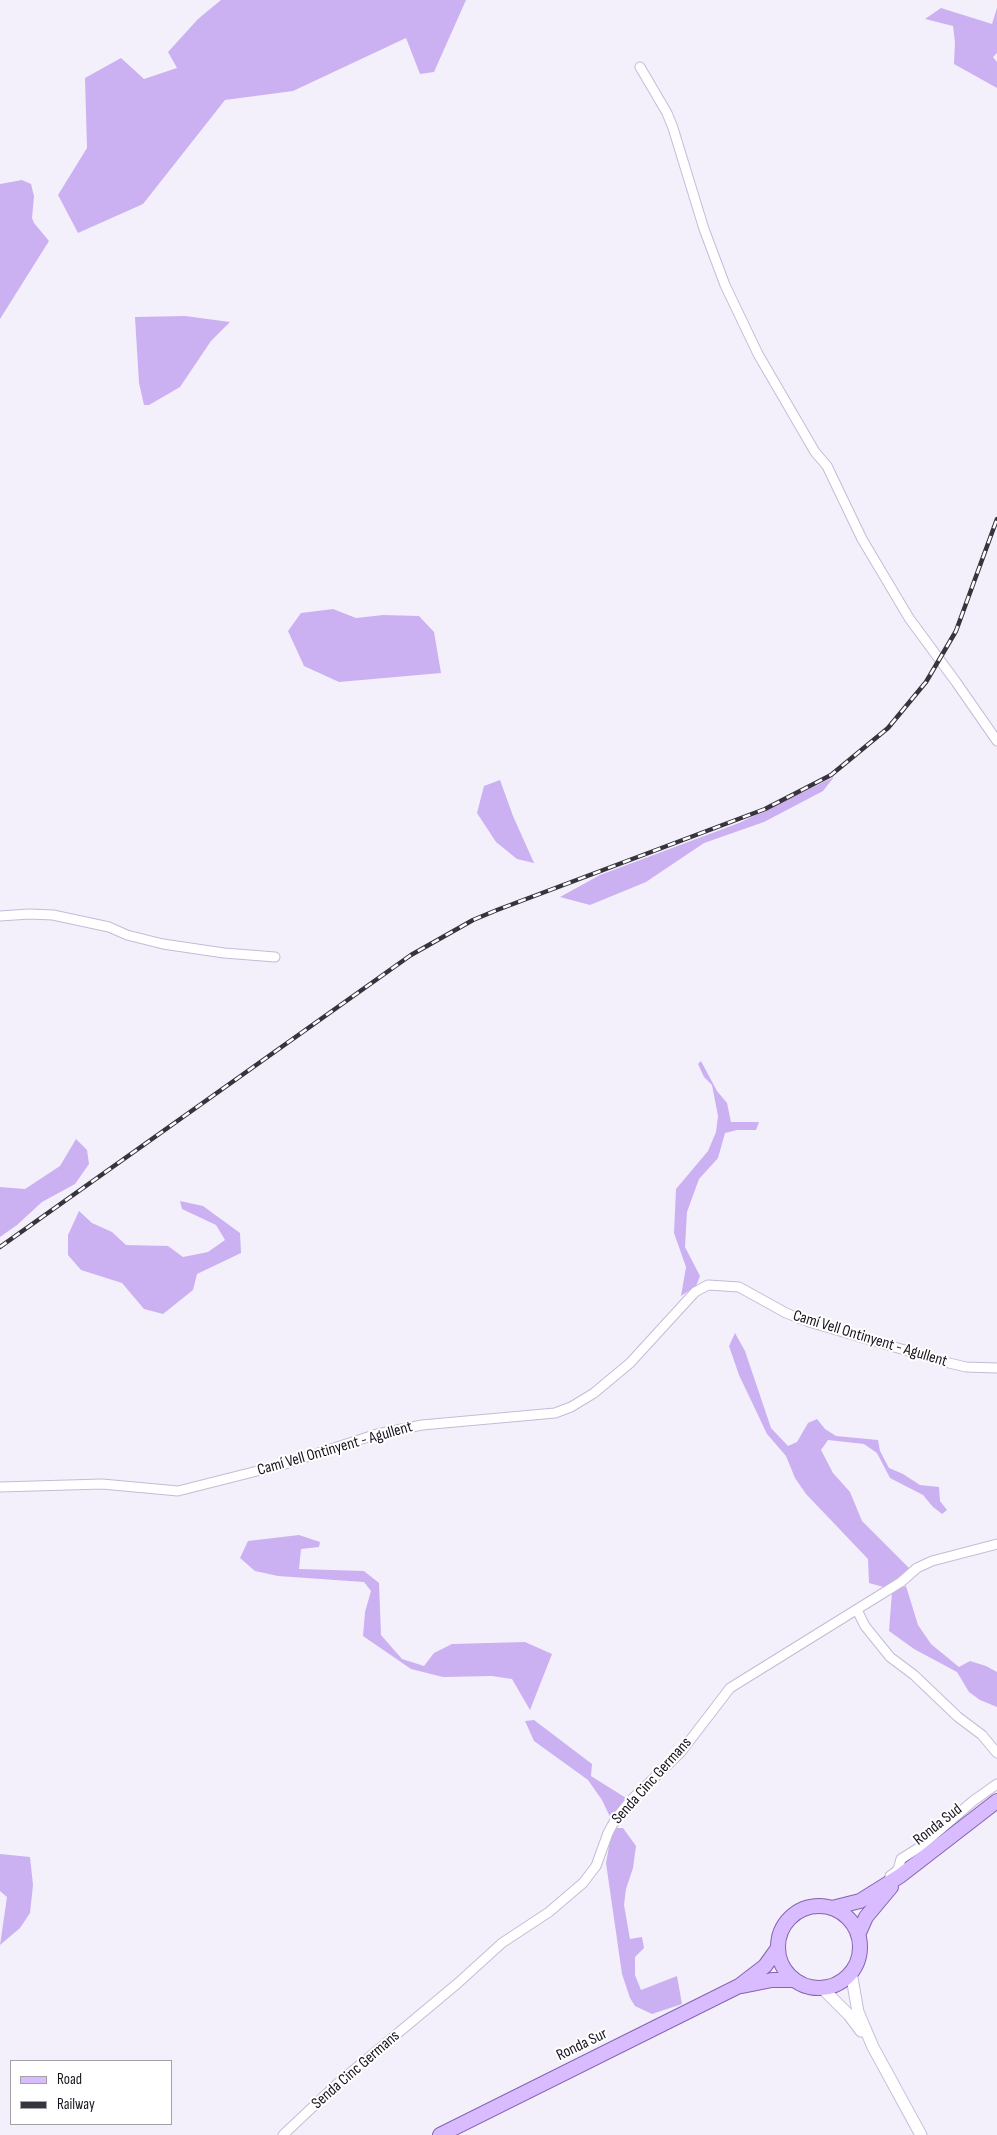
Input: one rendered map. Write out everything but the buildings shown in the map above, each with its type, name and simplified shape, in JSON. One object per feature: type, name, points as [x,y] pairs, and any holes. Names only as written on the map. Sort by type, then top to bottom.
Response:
[{"type":"main road","name":"Ronda Sud","points":[[900,1876],[997,1801]]},
{"type":"main road","points":[[832,1908],[860,1901],[900,1876]]},
{"type":"main road","points":[[858,1936],[866,1917],[900,1876]]},
{"type":"main road","points":[[739,1986],[765,1966],[778,1948],[783,1929],[795,1914],[806,1908],[819,1906],[832,1908],[844,1914],[853,1924],[860,1948],[858,1961],[851,1972],[833,1986],[822,1988],[808,1986],[795,1980],[783,1966],[778,1948]]},
{"type":"main road","points":[[739,1986],[777,1980],[795,1980]]},
{"type":"main road","name":"Ronda Sur","points":[[440,2135],[739,1986]]},
{"type":"street","points":[[640,67],[673,128],[704,229],[722,278],[758,354],[815,452],[827,466],[862,539],[909,618],[997,741]]},
{"type":"street","points":[[0,916],[53,915],[100,925],[127,935],[163,944],[224,953],[275,957]]},
{"type":"street","name":"Camí Vell Ontinyent - Agullent","points":[[0,1487],[102,1484],[178,1491],[285,1464],[377,1434],[422,1425],[555,1413],[571,1407],[602,1387],[630,1363],[695,1292],[708,1285],[739,1287],[786,1313],[809,1322],[949,1363],[966,1367],[997,1368]]},
{"type":"street","name":"Senda Cinc Germans","points":[[283,2135],[337,2084],[451,1989],[502,1943],[548,1912],[583,1883],[596,1866],[608,1832],[616,1818],[630,1801],[681,1752],[730,1688],[901,1582],[917,1568],[997,1544]]},
{"type":"street","points":[[857,1610],[865,1626],[890,1657],[914,1675],[958,1717],[982,1735],[997,1753]]},
{"type":"street","points":[[860,1901],[876,1885],[898,1870],[900,1859],[920,1847],[973,1800],[997,1784]]},
{"type":"street","points":[[851,1972],[858,2012],[873,2047],[922,2135]]},
{"type":"street","points":[[822,1988],[849,2015],[873,2047]]},
{"type":"shaded area","points":[[221,0],[466,0],[434,72],[420,74],[406,38],[293,91],[225,100],[143,204],[78,233],[58,195],[87,148],[85,78],[121,58],[144,79],[177,68],[168,52],[198,19]]},
{"type":"shaded area","points":[[941,8],[992,24],[997,8],[997,53],[993,57],[997,62],[997,88],[954,64],[955,42],[953,26],[925,19]]},
{"type":"shaded area","points":[[22,180],[31,184],[34,196],[32,218],[49,241],[0,319],[0,184]]},
{"type":"shaded area","points":[[185,316],[230,322],[211,341],[180,387],[149,405],[144,405],[139,383],[135,317]]},
{"type":"shaded area","points":[[333,609],[356,618],[383,615],[419,616],[434,632],[441,673],[339,682],[304,666],[288,631],[301,613]]},
{"type":"shaded area","points":[[834,777],[823,791],[764,822],[704,843],[646,882],[590,905],[560,897],[600,875],[739,823]]},
{"type":"shaded area","points":[[500,780],[513,816],[534,863],[517,859],[496,842],[477,813],[484,786]]},
{"type":"shaded area","points":[[701,1061],[717,1091],[727,1103],[731,1122],[759,1122],[756,1130],[737,1130],[725,1133],[718,1158],[699,1179],[687,1212],[685,1247],[700,1276],[696,1286],[681,1296],[686,1267],[674,1233],[676,1189],[708,1151],[716,1132],[718,1116],[712,1085],[704,1077],[698,1064]]},
{"type":"shaded area","points":[[76,1139],[87,1150],[89,1164],[75,1184],[42,1202],[17,1225],[0,1237],[0,1187],[25,1189],[60,1166]]},
{"type":"shaded area","points":[[180,1201],[203,1206],[240,1233],[241,1253],[197,1274],[193,1290],[163,1314],[144,1309],[122,1283],[81,1270],[68,1255],[68,1235],[79,1211],[92,1223],[112,1232],[126,1245],[168,1246],[183,1257],[208,1252],[225,1240],[216,1225],[182,1209]]},
{"type":"shaded area","points":[[735,1333],[745,1351],[771,1428],[788,1446],[797,1442],[808,1423],[817,1419],[825,1429],[836,1436],[878,1440],[880,1451],[889,1468],[920,1485],[939,1487],[940,1501],[947,1510],[942,1514],[923,1495],[890,1478],[877,1453],[864,1444],[828,1440],[821,1450],[833,1473],[850,1492],[862,1521],[911,1570],[887,1588],[869,1583],[868,1559],[806,1494],[795,1478],[786,1456],[767,1434],[739,1375],[729,1346]]},
{"type":"shaded area","points":[[299,1535],[320,1542],[319,1547],[301,1549],[299,1569],[364,1571],[379,1583],[381,1635],[402,1659],[424,1666],[434,1653],[452,1644],[525,1642],[552,1654],[530,1710],[512,1679],[492,1676],[443,1677],[411,1669],[363,1636],[365,1612],[371,1591],[364,1582],[278,1576],[255,1571],[240,1558],[248,1541]]},
{"type":"shaded area","points":[[906,1586],[918,1625],[931,1644],[959,1667],[970,1661],[997,1672],[997,1707],[980,1700],[969,1692],[957,1672],[914,1649],[889,1631],[892,1592]]},
{"type":"shaded area","points":[[534,1720],[592,1764],[591,1776],[626,1798],[611,1819],[602,1800],[588,1780],[534,1741],[525,1721]]},
{"type":"shaded area","points":[[615,1828],[623,1828],[636,1846],[624,1905],[630,1939],[642,1937],[644,1948],[635,1957],[635,1975],[641,1990],[677,1976],[682,2004],[652,2014],[635,2006],[630,1998],[622,1974],[606,1863],[610,1841]]},
{"type":"shaded area","points":[[0,1854],[30,1857],[33,1885],[30,1913],[20,1928],[0,1945],[7,1897],[0,1891]]},
{"type":"railway","points":[[0,1247],[411,955],[473,920],[765,809],[831,775],[888,728],[926,682],[956,631],[997,519]]}]
